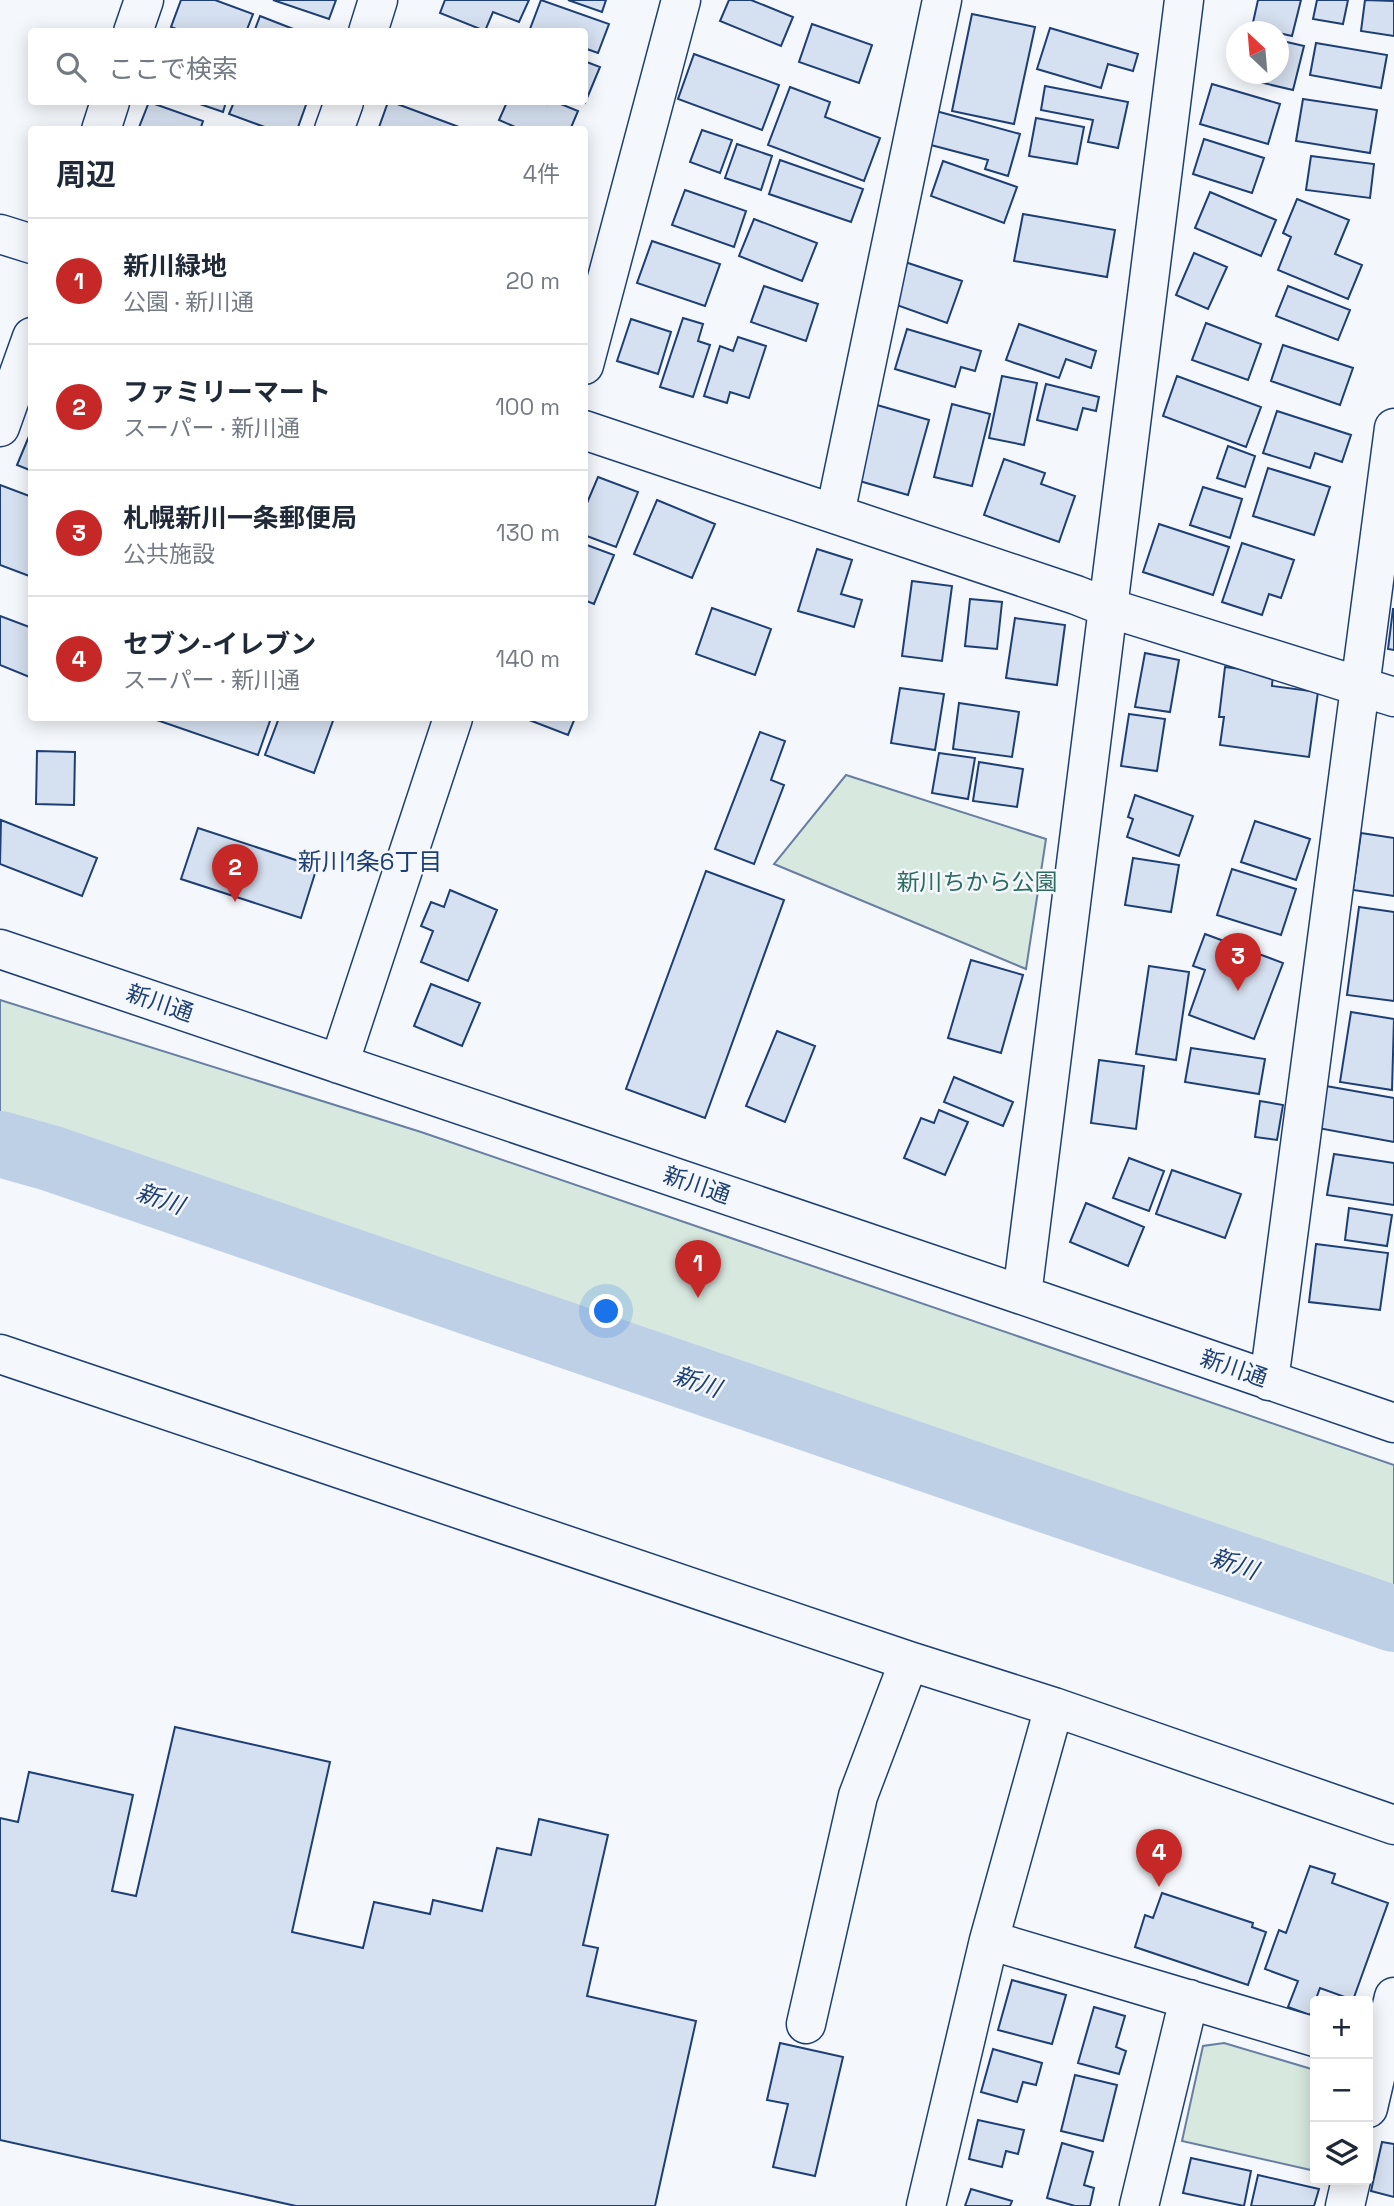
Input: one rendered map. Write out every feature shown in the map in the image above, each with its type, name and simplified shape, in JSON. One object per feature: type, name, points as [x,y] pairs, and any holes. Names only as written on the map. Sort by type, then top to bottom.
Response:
[{"type":"street","points":[[134,28],[144,0]]},
{"type":"street","points":[[369,28],[378,0]]},
{"type":"street","points":[[588,351],[681,0]]},
{"type":"street","points":[[835,514],[942,0]]},
{"type":"street","points":[[1022,1295],[1184,0]]},
{"type":"street","points":[[102,126],[109,105]]},
{"type":"street","points":[[335,126],[343,105]]},
{"type":"street","points":[[0,234],[28,243]]},
{"type":"street","points":[[0,428],[28,348]]},
{"type":"street","points":[[1269,1381],[1377,692],[1394,428]]},
{"type":"street","points":[[588,431],[1108,608],[1377,692]]},
{"type":"street","points":[[339,1064],[452,721]]},
{"type":"street","name":"新川通","points":[[0,949],[1394,1423]]},
{"type":"street","points":[[0,1354],[909,1661],[1054,1707],[1394,1825]]},
{"type":"street","points":[[806,2024],[858,1796],[909,1661]]},
{"type":"street","points":[[926,2206],[989,1940],[1054,1707]]},
{"type":"street","points":[[989,1940],[1310,2035]]},
{"type":"street","points":[[1374,2054],[1394,1997]]},
{"type":"street","points":[[1139,2206],[1189,1999]]},
{"type":"street","points":[[1345,2206],[1350,2185]]},
{"type":"green space","name":"新川ちから公園","points":[[846,775],[1046,839],[1026,969],[774,864]]},
{"type":"green space","points":[[0,1000],[421,1132],[1394,1465],[1394,1605],[0,1132]]},
{"type":"green space","points":[[1224,2043],[1310,2069],[1310,2170],[1182,2141],[1203,2046]]},
{"type":"building","points":[[181,0],[215,0],[253,14],[248,28],[171,27]]},
{"type":"building","points":[[273,0],[336,0],[329,19]]},
{"type":"building","points":[[445,0],[529,0],[519,22],[493,12],[486,28],[478,28],[440,13]]},
{"type":"building","points":[[541,0],[609,24],[598,53],[588,49],[588,28],[530,28]]},
{"type":"building","points":[[568,0],[606,0],[602,12]]},
{"type":"building","points":[[729,0],[751,0],[793,17],[781,46],[720,21]]},
{"type":"building","points":[[1258,0],[1301,0],[1292,36],[1289,35],[1289,21],[1253,21]]},
{"type":"building","points":[[1317,0],[1348,0],[1343,24],[1313,19]]},
{"type":"building","points":[[1365,0],[1394,1],[1394,36],[1361,31]]},
{"type":"building","points":[[972,14],[1035,27],[1014,124],[952,111]]},
{"type":"building","points":[[260,16],[291,28],[256,28]]},
{"type":"building","points":[[812,24],[872,45],[859,83],[799,62]]},
{"type":"building","points":[[1050,28],[1138,54],[1133,71],[1108,64],[1101,88],[1037,69]]},
{"type":"building","points":[[1289,43],[1304,46],[1293,90],[1267,84],[1289,84]]},
{"type":"building","points":[[1316,43],[1387,55],[1381,88],[1310,75]]},
{"type":"building","points":[[694,54],[779,85],[762,130],[678,99]]},
{"type":"building","points":[[588,62],[600,67],[588,96]]},
{"type":"building","points":[[1212,84],[1280,104],[1268,144],[1200,124]]},
{"type":"building","points":[[1045,86],[1128,102],[1118,148],[1088,142],[1093,120],[1041,110]]},
{"type":"building","points":[[790,87],[830,102],[825,117],[880,138],[864,181],[768,145]]},
{"type":"building","points":[[1303,99],[1377,110],[1370,153],[1296,141]]},
{"type":"building","points":[[148,105],[158,105],[203,121],[201,126],[140,126]]},
{"type":"building","points":[[203,105],[225,105],[223,112]]},
{"type":"building","points":[[233,105],[306,105],[298,126],[262,126],[229,114]]},
{"type":"building","points":[[387,105],[400,105],[456,126],[379,126]]},
{"type":"building","points":[[506,105],[563,105],[578,111],[572,126],[513,126],[499,120]]},
{"type":"building","points":[[936,111],[1020,134],[1008,176],[985,169],[988,160],[927,144]]},
{"type":"building","points":[[1036,118],[1084,127],[1077,164],[1029,156]]},
{"type":"building","points":[[702,130],[732,140],[720,173],[690,162]]},
{"type":"building","points":[[1204,139],[1264,158],[1252,193],[1193,174]]},
{"type":"building","points":[[737,144],[772,156],[761,190],[725,178]]},
{"type":"building","points":[[1311,156],[1374,164],[1370,198],[1306,190]]},
{"type":"building","points":[[780,160],[863,189],[851,222],[769,194]]},
{"type":"building","points":[[943,161],[1017,187],[1004,223],[931,196]]},
{"type":"building","points":[[685,190],[746,211],[734,247],[672,225]]},
{"type":"building","points":[[1210,192],[1276,220],[1261,256],[1195,228]]},
{"type":"building","points":[[1297,199],[1349,220],[1335,254],[1362,265],[1348,299],[1278,270],[1291,237],[1283,233]]},
{"type":"building","points":[[1023,214],[1115,230],[1107,277],[1014,261]]},
{"type":"building","points":[[754,219],[817,243],[802,281],[739,256]]},
{"type":"building","points":[[652,241],[720,264],[705,306],[637,283]]},
{"type":"building","points":[[1194,253],[1227,267],[1208,309],[1176,295]]},
{"type":"building","points":[[905,262],[962,281],[947,323],[891,303]]},
{"type":"building","points":[[764,286],[818,304],[806,341],[751,322]]},
{"type":"building","points":[[1288,286],[1350,310],[1338,340],[1276,316]]},
{"type":"building","points":[[683,318],[703,324],[698,341],[710,345],[693,397],[660,387]]},
{"type":"building","points":[[631,319],[671,332],[658,374],[617,361]]},
{"type":"building","points":[[1206,323],[1261,344],[1248,380],[1192,360]]},
{"type":"building","points":[[1019,324],[1096,351],[1091,368],[1066,359],[1059,378],[1006,360]]},
{"type":"building","points":[[907,329],[981,351],[975,371],[961,367],[955,387],[895,369]]},
{"type":"building","points":[[738,337],[766,346],[749,398],[730,392],[727,403],[704,396],[720,346],[733,351]]},
{"type":"building","points":[[1283,345],[1353,368],[1340,405],[1271,381]]},
{"type":"building","points":[[1002,376],[1037,383],[1024,445],[989,438]]},
{"type":"building","points":[[1177,376],[1261,407],[1246,447],[1163,416]]},
{"type":"building","points":[[1046,384],[1099,397],[1096,411],[1083,408],[1077,430],[1037,420]]},
{"type":"building","points":[[952,404],[990,414],[972,486],[934,477]]},
{"type":"building","points":[[877,405],[929,420],[908,495],[856,480]]},
{"type":"building","points":[[1277,411],[1351,435],[1342,462],[1315,453],[1310,468],[1263,453]]},
{"type":"building","points":[[28,439],[28,469],[17,465]]},
{"type":"building","points":[[1228,446],[1255,456],[1245,487],[1217,478]]},
{"type":"building","points":[[1004,459],[1045,473],[1041,484],[1075,496],[1059,542],[984,515]]},
{"type":"building","points":[[1268,468],[1330,487],[1314,535],[1253,516]]},
{"type":"building","points":[[598,477],[638,492],[616,547],[588,536],[588,501]]},
{"type":"building","points":[[0,485],[28,496],[28,576],[0,565]]},
{"type":"building","points":[[1203,487],[1242,499],[1230,538],[1190,525]]},
{"type":"building","points":[[657,500],[715,524],[692,578],[634,554]]},
{"type":"building","points":[[1159,524],[1229,547],[1213,595],[1143,572]]},
{"type":"building","points":[[1242,543],[1294,560],[1281,598],[1269,594],[1262,615],[1222,602]]},
{"type":"building","points":[[588,545],[614,555],[594,604],[588,602]]},
{"type":"building","points":[[817,549],[852,560],[841,594],[862,600],[854,627],[798,611]]},
{"type":"building","points":[[912,581],[952,586],[942,661],[902,656]]},
{"type":"building","points":[[970,599],[1002,602],[997,649],[965,646]]},
{"type":"building","points":[[712,608],[771,629],[755,675],[696,654]]},
{"type":"building","points":[[1394,609],[1394,650],[1388,649]]},
{"type":"building","points":[[0,616],[28,626],[28,676],[0,665]]},
{"type":"building","points":[[1015,618],[1065,625],[1057,685],[1006,678]]},
{"type":"building","points":[[1145,653],[1179,660],[1170,712],[1135,707]]},
{"type":"building","points":[[1225,667],[1273,673],[1272,686],[1318,692],[1309,757],[1220,745],[1224,717],[1219,717]]},
{"type":"building","points":[[900,688],[944,694],[935,750],[891,743]]},
{"type":"building","points":[[959,703],[1019,712],[1012,757],[953,749]]},
{"type":"building","points":[[1129,714],[1165,719],[1157,771],[1121,766]]},
{"type":"building","points":[[160,721],[270,721],[258,755]]},
{"type":"building","points":[[278,721],[333,721],[314,773],[265,755]]},
{"type":"building","points":[[532,721],[574,721],[568,735]]},
{"type":"building","points":[[760,732],[785,741],[771,780],[784,785],[754,864],[715,849]]},
{"type":"building","points":[[37,751],[75,752],[74,805],[36,804]]},
{"type":"building","points":[[939,753],[975,758],[968,799],[932,793]]},
{"type":"building","points":[[979,762],[1023,769],[1017,807],[973,801]]},
{"type":"building","points":[[1135,795],[1193,816],[1179,856],[1127,837],[1133,819],[1128,817]]},
{"type":"building","points":[[1,820],[97,858],[82,896],[0,864]]},
{"type":"building","points":[[1255,821],[1310,839],[1296,880],[1241,862]]},
{"type":"building","points":[[198,828],[317,867],[301,918],[181,879]]},
{"type":"building","points":[[1361,833],[1394,838],[1394,896],[1353,890]]},
{"type":"building","points":[[1133,858],[1179,865],[1171,912],[1125,905]]},
{"type":"building","points":[[1232,869],[1296,889],[1281,935],[1217,915]]},
{"type":"building","points":[[706,871],[784,900],[705,1118],[626,1089]]},
{"type":"building","points":[[450,890],[497,910],[468,981],[421,962],[433,931],[421,926],[431,902],[444,907]]},
{"type":"building","points":[[1359,907],[1394,912],[1394,1001],[1347,995]]},
{"type":"building","points":[[1205,934],[1283,963],[1254,1039],[1189,1015],[1205,970],[1193,966]]},
{"type":"building","points":[[971,960],[1023,975],[1001,1053],[948,1038]]},
{"type":"building","points":[[1149,966],[1189,972],[1176,1060],[1136,1054]]},
{"type":"building","points":[[431,984],[480,1003],[462,1046],[414,1026]]},
{"type":"building","points":[[1351,1012],[1394,1019],[1392,1090],[1340,1082]]},
{"type":"building","points":[[777,1031],[815,1046],[785,1122],[746,1106]]},
{"type":"building","points":[[1191,1048],[1265,1059],[1259,1094],[1185,1082]]},
{"type":"building","points":[[1099,1060],[1144,1066],[1136,1129],[1091,1123]]},
{"type":"building","points":[[954,1077],[1013,1102],[1003,1126],[944,1102]]},
{"type":"building","points":[[1326,1086],[1394,1098],[1394,1142],[1318,1128]]},
{"type":"building","points":[[1260,1101],[1283,1105],[1277,1140],[1255,1137]]},
{"type":"building","points":[[939,1110],[968,1122],[945,1175],[904,1158],[921,1118],[934,1123]]},
{"type":"building","points":[[1334,1154],[1394,1163],[1394,1205],[1327,1195]]},
{"type":"building","points":[[1129,1158],[1164,1171],[1149,1211],[1113,1198]]},
{"type":"building","points":[[1172,1170],[1241,1194],[1225,1238],[1156,1214]]},
{"type":"building","points":[[1086,1203],[1144,1227],[1128,1266],[1070,1242]]},
{"type":"building","points":[[1349,1208],[1392,1215],[1387,1246],[1345,1240]]},
{"type":"building","points":[[1316,1244],[1388,1253],[1380,1310],[1309,1302]]},
{"type":"building","points":[[175,1727],[330,1762],[292,1932],[363,1948],[374,1902],[430,1914],[433,1900],[482,1911],[497,1848],[531,1855],[539,1819],[608,1835],[583,1945],[598,1948],[587,1996],[696,2021],[655,2206],[296,2206],[0,2140],[0,1818],[18,1822],[29,1772],[133,1795],[112,1891],[136,1896]]},
{"type":"building","points":[[1310,1866],[1335,1874],[1332,1883],[1388,1903],[1354,1996],[1342,1996],[1320,1988],[1317,1996],[1310,1996],[1310,2015],[1288,2007],[1298,1981],[1265,1969],[1279,1930],[1286,1933]]},
{"type":"building","points":[[1162,1893],[1253,1923],[1252,1927],[1266,1932],[1248,1985],[1135,1947],[1145,1915],[1153,1918]]},
{"type":"building","points":[[1012,1980],[1066,1995],[1052,2044],[998,2030]]},
{"type":"building","points":[[1094,2007],[1125,2016],[1116,2047],[1126,2051],[1119,2074],[1078,2063]]},
{"type":"building","points":[[780,2043],[843,2057],[815,2176],[773,2167],[788,2104],[767,2100]]},
{"type":"building","points":[[993,2049],[1042,2063],[1036,2085],[1023,2082],[1017,2102],[981,2092]]},
{"type":"building","points":[[1075,2075],[1117,2085],[1103,2141],[1061,2131]]},
{"type":"building","points":[[978,2120],[1024,2130],[1018,2154],[1006,2151],[1002,2167],[969,2159]]},
{"type":"building","points":[[1382,2142],[1394,2144],[1394,2197],[1371,2191]]},
{"type":"building","points":[[1062,2143],[1093,2152],[1084,2185],[1094,2188],[1090,2206],[1075,2206],[1047,2198]]},
{"type":"building","points":[[1191,2158],[1251,2171],[1244,2206],[1183,2193]]},
{"type":"building","points":[[1258,2175],[1319,2189],[1314,2206],[1251,2206]]},
{"type":"building","points":[[971,2189],[1012,2201],[1010,2206],[965,2206]]},
{"type":"waterway","name":"新川","points":[[0,1144],[50,1158],[1394,1619]]},
{"type":"place","name":"ファミリーマート","points":[[235,902]]},
{"type":"place","name":"札幌新川一条郵便局","points":[[1238,991]]},
{"type":"place","name":"新川緑地","points":[[698,1298]]},
{"type":"place","name":"セブン-イレブン","points":[[1159,1887]]},
{"type":"district","name":"新川1条6丁目","points":[[370,862]]}]
